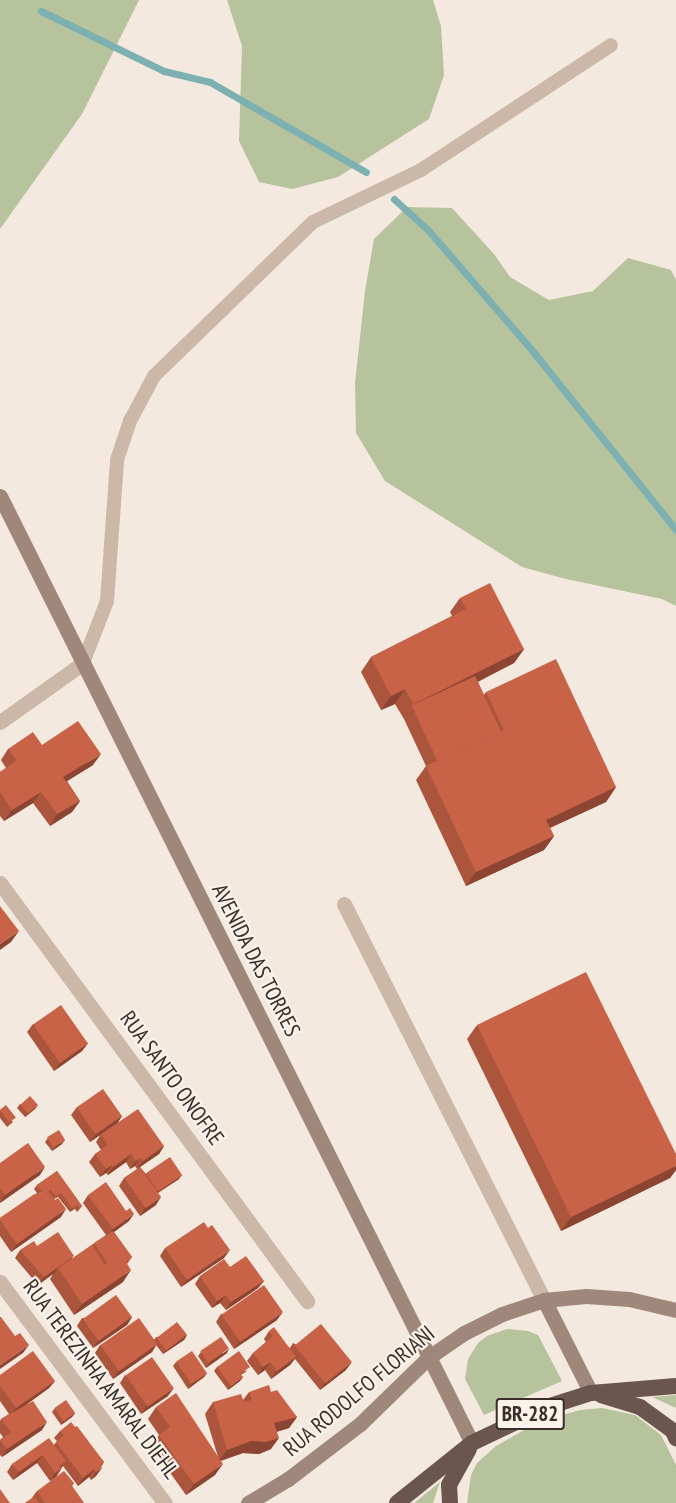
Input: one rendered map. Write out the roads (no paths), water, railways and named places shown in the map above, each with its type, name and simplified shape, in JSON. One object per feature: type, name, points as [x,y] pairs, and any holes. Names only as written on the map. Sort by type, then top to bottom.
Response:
[{"type":"highway","name":"BR-282","points":[[397,1503],[472,1443],[540,1410],[591,1393],[676,1386]]},
{"type":"highway","points":[[591,1393],[640,1407],[673,1431],[676,1438]]},
{"type":"highway","points":[[450,1503],[449,1485],[472,1443]]},
{"type":"main road","name":"AVENIDA DAS TORRES","points":[[0,496],[472,1443]]},
{"type":"main road","name":"RUA RODOLFO FLORIANI","points":[[248,1503],[288,1479],[360,1424],[429,1357],[464,1333],[502,1314],[544,1300],[586,1296],[629,1299],[676,1310]]},
{"type":"main road","points":[[544,1300],[591,1393]]},
{"type":"street","points":[[0,722],[83,663]]},
{"type":"street","name":"RUA SANTO ONOFRE","points":[[0,883],[307,1301]]},
{"type":"street","points":[[344,904],[544,1300]]},
{"type":"street","name":"RUA TEREZINHA AMARAL DIEHL","points":[[0,1282],[165,1503]]},
{"type":"lane","points":[[83,663],[107,601],[117,460],[130,421],[154,376],[313,222],[420,170],[611,45]]},
{"type":"waterway","points":[[41,11],[164,71],[210,82],[366,172]]},
{"type":"waterway","points":[[394,199],[429,231],[535,354],[676,530]]}]
